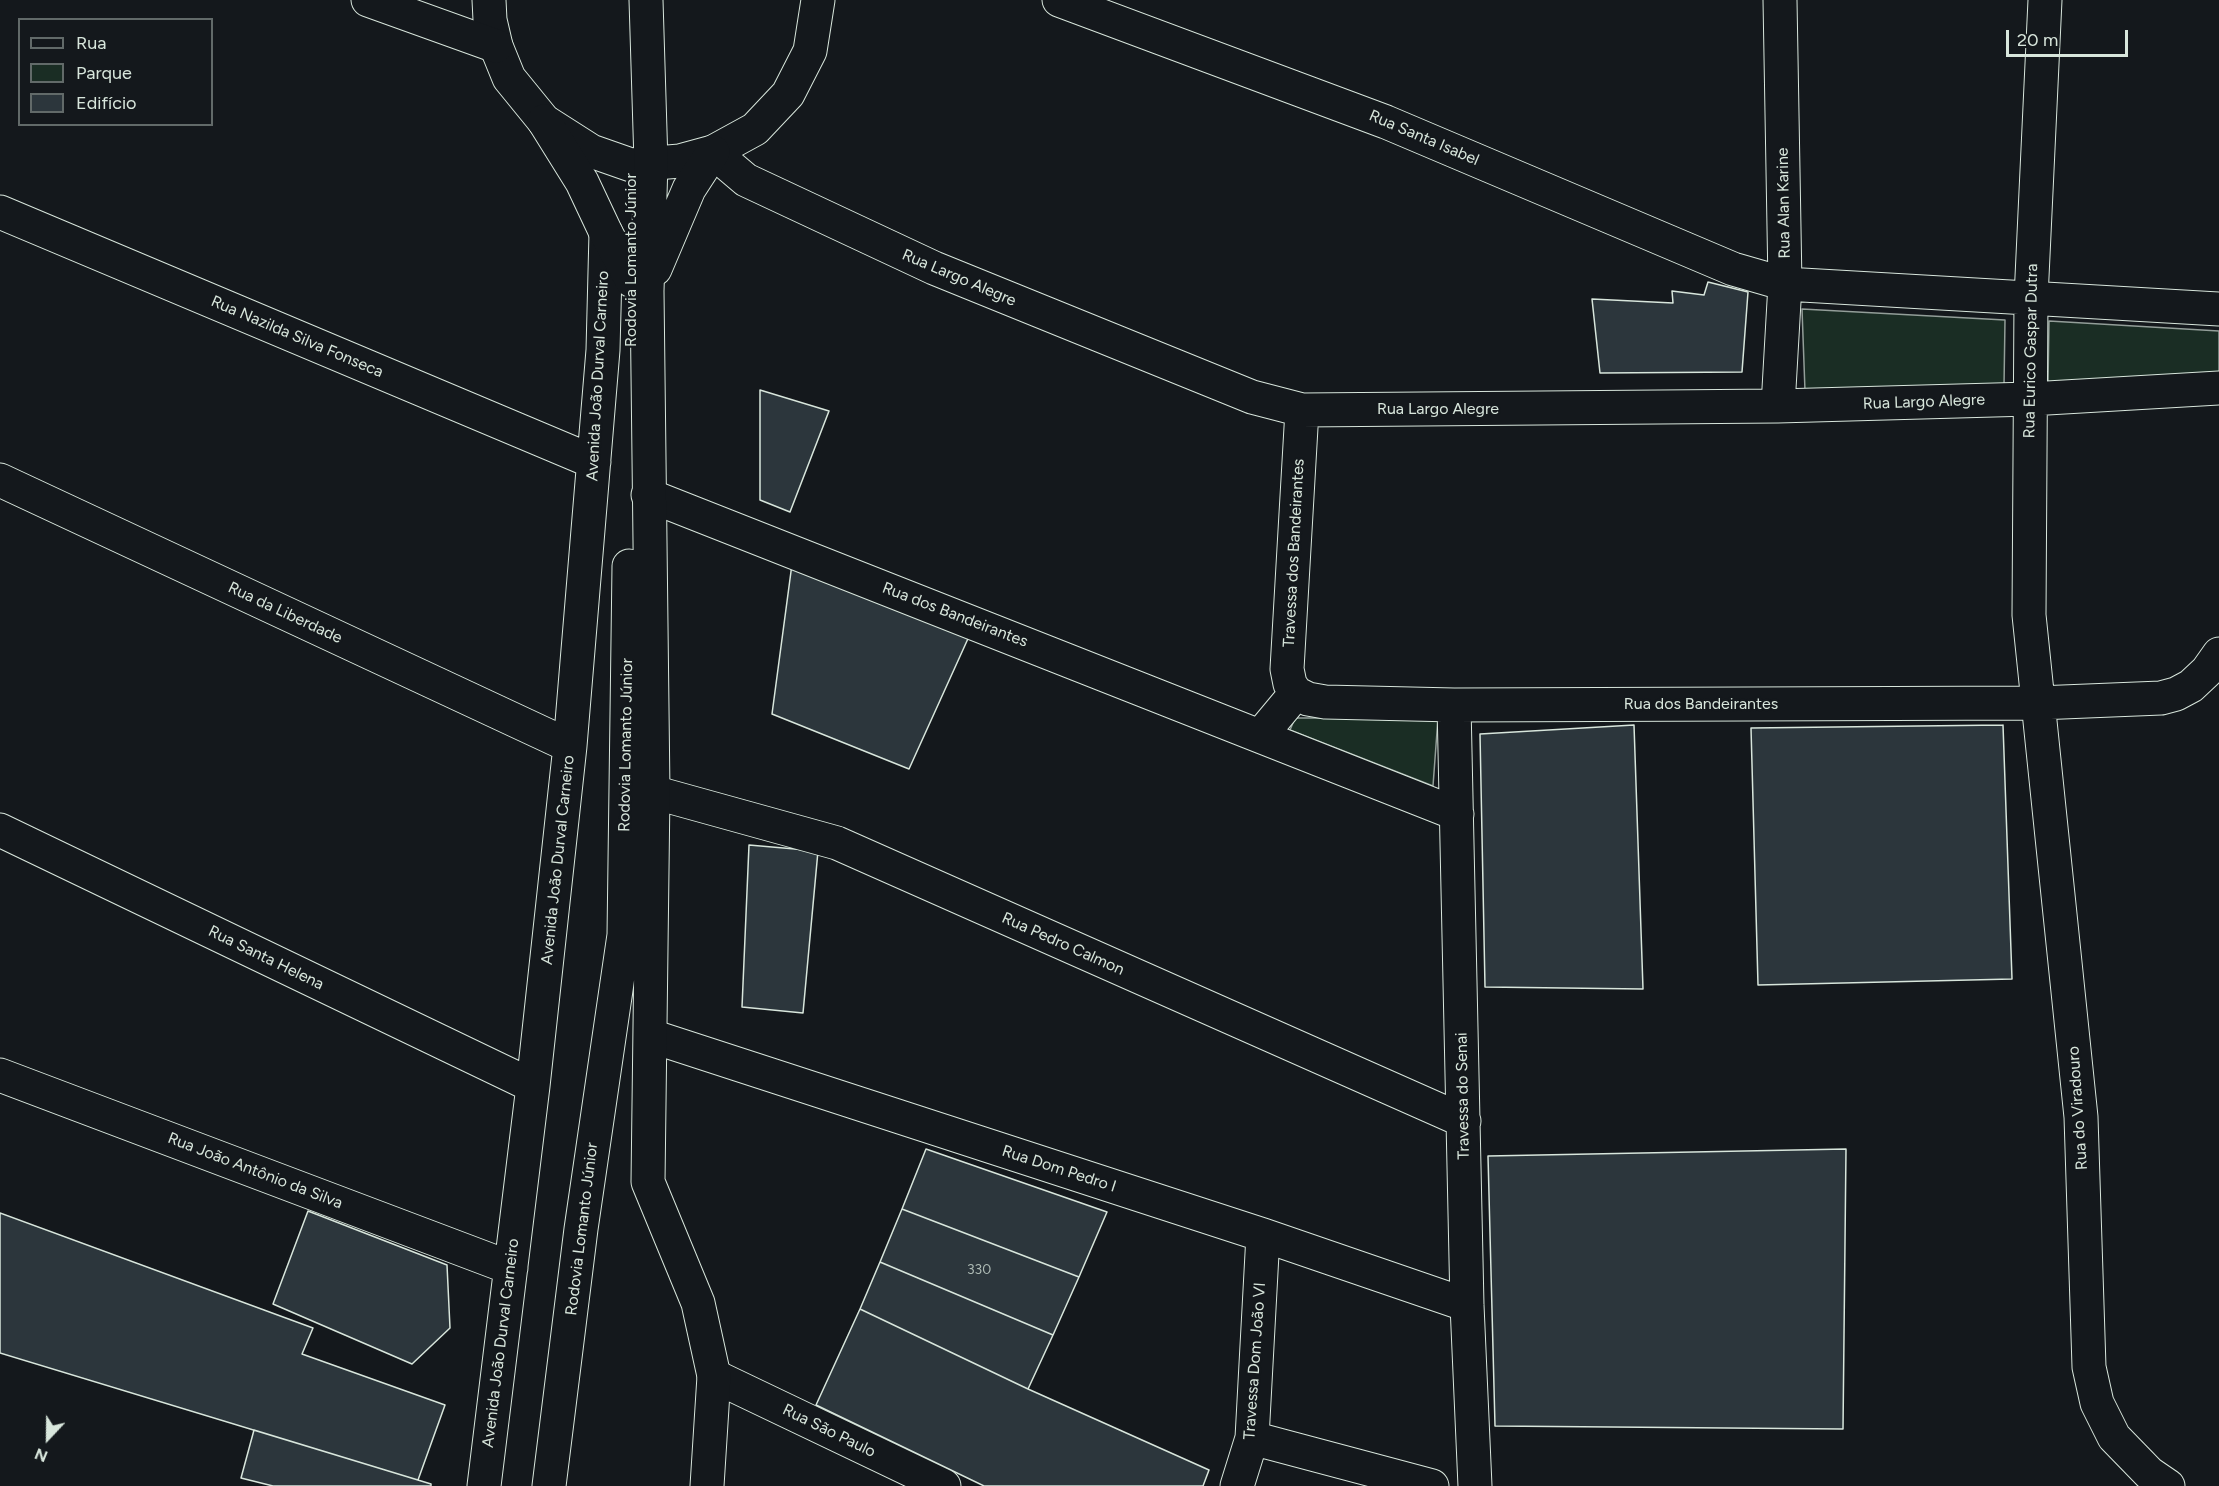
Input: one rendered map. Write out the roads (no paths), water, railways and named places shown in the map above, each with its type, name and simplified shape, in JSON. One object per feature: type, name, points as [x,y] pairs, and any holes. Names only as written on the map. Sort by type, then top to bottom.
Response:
[{"type":"main road","points":[[368,0],[496,46]]},
{"type":"main road","points":[[489,0],[490,20],[496,46],[509,78],[544,121],[582,182],[606,232],[640,286]]},
{"type":"main road","name":"Rodovia Lomanto Júnior","points":[[627,0],[641,164]]},
{"type":"main road","name":"Rodovia Lomanto Júnior","points":[[549,1486],[583,1218],[624,935],[646,0]]},
{"type":"main road","points":[[544,121],[591,151],[641,164],[680,161],[713,152],[755,129],[788,94],[810,51],[818,0]]},
{"type":"main road","name":"Rua Santa Isabel","points":[[1059,0],[1386,122],[1733,269],[1785,284]]},
{"type":"main road","name":"Rua Alan Karine","points":[[1778,406],[1785,284],[1780,0]]},
{"type":"main road","name":"Rua Eurico Gaspar Dutra","points":[[2038,703],[2029,615],[2031,298],[2045,0]]},
{"type":"main road","points":[[640,286],[689,189],[713,152]]},
{"type":"main road","name":"Rua Largo Alegre","points":[[713,152],[746,180],[934,268],[1230,388],[1302,410],[1778,406],[2030,399],[2219,388]]},
{"type":"main road","name":"Rua Nazilda Silva Fonseca","points":[[0,212],[594,462]]},
{"type":"main road","name":"Avenida João Durval Carneiro","points":[[484,1486],[533,1086],[570,747],[603,350],[606,232]]},
{"type":"main road","points":[[1785,284],[2219,309]]},
{"type":"main road","name":"Rodovia Lomanto Júnior","points":[[640,286],[648,495],[653,792],[648,1182],[698,1303],[714,1376]]},
{"type":"main road","name":"Travessa dos Bandeirantes","points":[[1296,693],[1290,684],[1287,669],[1302,410]]},
{"type":"main road","name":"Rua da Liberdade","points":[[0,480],[570,747]]},
{"type":"main road","name":"Rua dos Bandeirantes","points":[[648,495],[1457,814]]},
{"type":"main road","name":"Rua dos Bandeirantes","points":[[1296,693],[1308,699],[1324,702],[1454,705],[2038,703],[2161,698],[2192,686],[2208,671],[2219,654]]},
{"type":"main road","points":[[1261,735],[1296,693]]},
{"type":"main road","name":"Rua do Viradouro","points":[[2038,703],[2081,1116],[2089,1366],[2097,1403],[2114,1437],[2149,1473],[2168,1486]]},
{"type":"main road","name":"Travessa do Senai","points":[[1454,705],[1467,1305],[1474,1486]]},
{"type":"main road","name":"Rua Pedro Calmon","points":[[653,792],[837,843],[1464,1121]]},
{"type":"main road","name":"Rua Santa Helena","points":[[0,830],[533,1086]]},
{"type":"main road","name":"Rua Dom Pedro I","points":[[651,1036],[1263,1235],[1467,1305]]},
{"type":"main road","name":"Rua João Antônio da Silva","points":[[0,1075],[511,1268]]},
{"type":"main road","name":"Travessa Dom João VI","points":[[1237,1486],[1252,1438],[1263,1235]]},
{"type":"main road","points":[[707,1486],[714,1376]]},
{"type":"main road","name":"Rua São Paulo","points":[[714,1376],[944,1486]]},
{"type":"main road","points":[[1252,1438],[1432,1486]]}]
